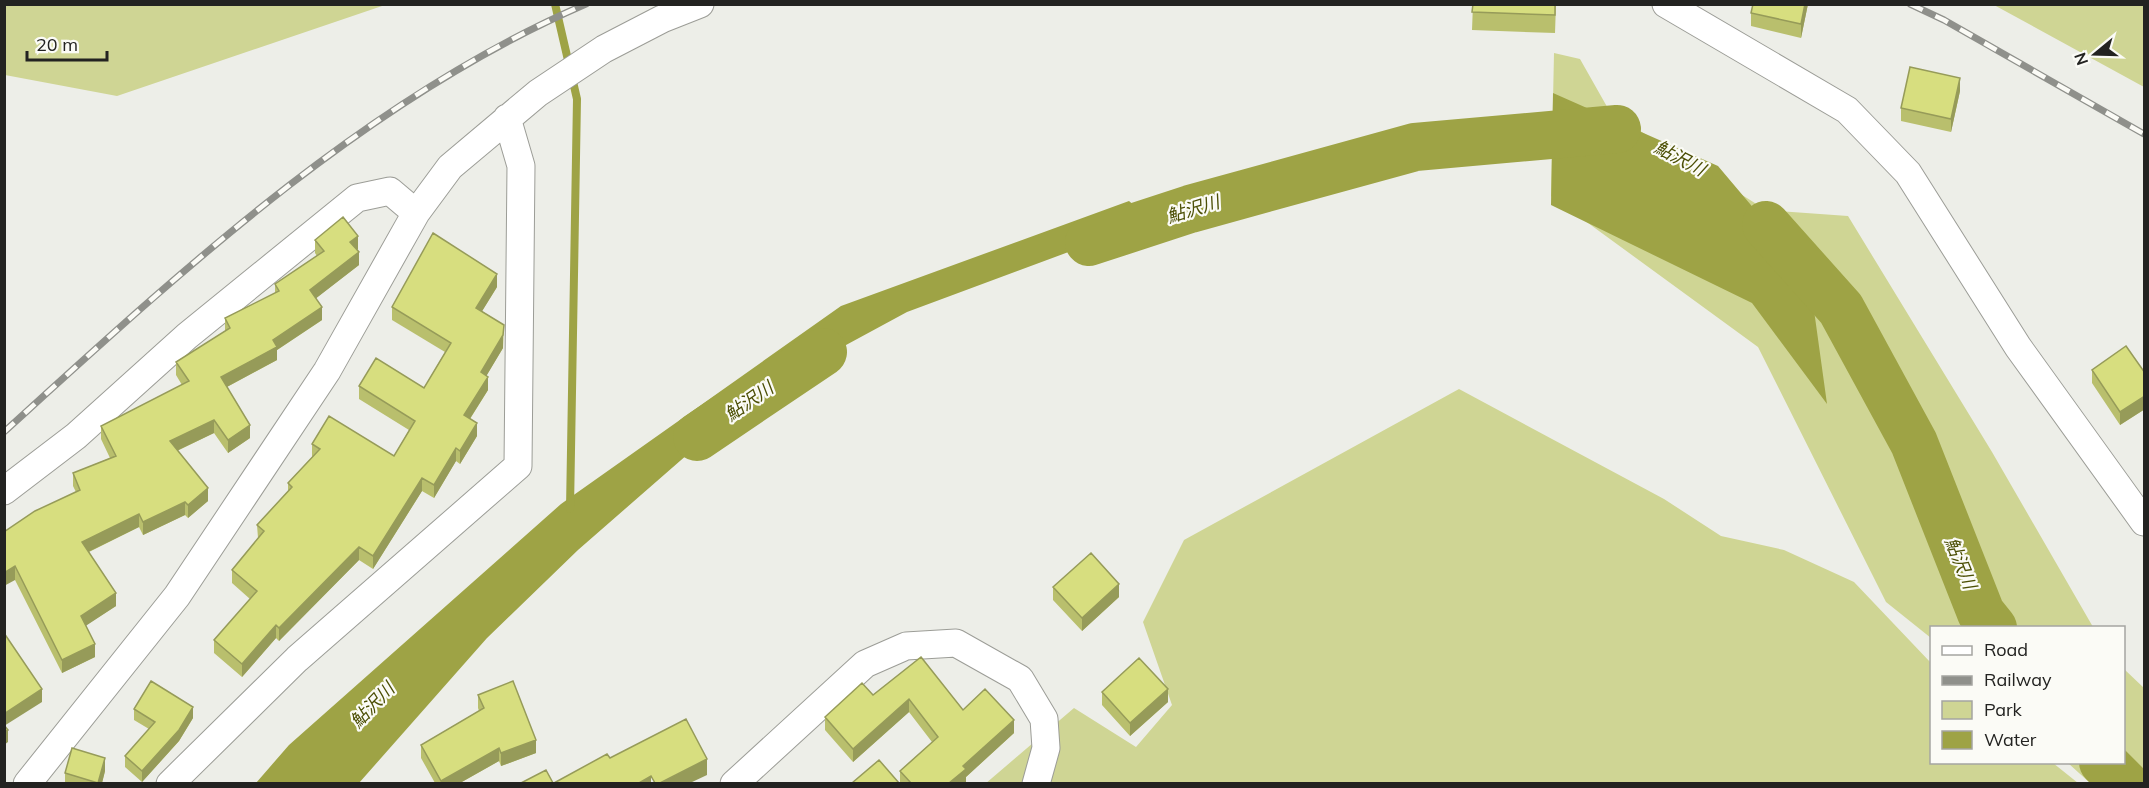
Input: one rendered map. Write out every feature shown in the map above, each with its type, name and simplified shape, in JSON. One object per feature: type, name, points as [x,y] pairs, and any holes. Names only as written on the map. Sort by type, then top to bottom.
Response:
[{"type":"street","points":[[27,783],[177,596],[327,371],[416,213],[450,167],[538,93],[604,49],[700,4]]},
{"type":"street","points":[[1666,4],[1847,110],[1908,173],[2018,347],[2145,522]]},
{"type":"street","points":[[170,783],[297,659],[518,466],[521,165],[507,118]]},
{"type":"street","points":[[4,491],[76,436],[187,336],[357,198],[390,191],[416,213]]},
{"type":"street","points":[[734,783],[865,664],[906,646],[956,643],[1020,679],[1044,719],[1047,748],[1036,783]]},
{"type":"green space","points":[[4,5],[385,5],[117,96],[5,75]]},
{"type":"green space","points":[[1994,5],[2144,5],[2144,87]]},
{"type":"green space","points":[[1554,53],[1580,59],[1610,112],[1766,210],[1848,216],[1992,452],[2092,626],[1930,626],[1930,637],[1886,602],[1758,347],[1551,196]]},
{"type":"green space","points":[[1459,389],[1664,499],[1721,536],[1784,550],[1854,582],[1930,662],[1930,764],[2054,764],[2078,783],[985,784],[1074,708],[1136,747],[1172,705],[1143,622],[1184,540]]},
{"type":"green space","points":[[2125,670],[2144,688],[2144,783],[2090,783],[2069,764],[2125,764]]},
{"type":"water","points":[[1553,93],[1718,166],[1809,274],[1827,404],[1752,303],[1551,205]]},
{"type":"water","points":[[1129,201],[1152,221],[907,312],[759,392],[578,550],[487,638],[359,783],[256,783],[289,745],[561,504],[841,306]]},
{"type":"building","points":[[1473,4],[1555,4],[1555,15],[1472,12]]},
{"type":"building","points":[[1753,4],[1805,4],[1801,24],[1751,13]]},
{"type":"building","points":[[1910,67],[1960,78],[1951,119],[1901,108]]},
{"type":"building","points":[[343,217],[358,236],[350,242],[359,252],[310,290],[322,307],[273,340],[277,347],[221,377],[250,425],[228,440],[214,420],[170,441],[208,488],[188,505],[185,502],[143,522],[139,514],[82,542],[116,593],[81,616],[95,644],[62,660],[15,566],[4,573],[4,532],[35,511],[80,490],[73,473],[116,456],[101,426],[189,381],[176,362],[230,328],[225,318],[279,291],[275,284],[324,251],[315,240]]},
{"type":"building","points":[[433,233],[497,274],[476,308],[504,325],[503,335],[481,372],[488,377],[464,415],[477,423],[460,451],[456,448],[434,485],[422,478],[373,556],[359,547],[279,628],[276,625],[242,664],[214,640],[257,591],[232,570],[264,531],[257,525],[292,487],[288,483],[320,449],[312,444],[329,416],[394,456],[415,421],[359,386],[376,358],[424,388],[451,343],[392,307]]},
{"type":"building","points":[[2126,346],[2145,373],[2145,396],[2120,412],[2092,370]]},
{"type":"building","points":[[1091,553],[1119,584],[1082,618],[1053,587]]},
{"type":"building","points":[[4,633],[42,689],[4,714]]},
{"type":"building","points":[[921,657],[963,710],[985,689],[1014,720],[963,766],[966,769],[949,783],[911,783],[900,771],[938,737],[909,699],[853,749],[825,717],[862,683],[873,695]]},
{"type":"building","points":[[1139,658],[1168,689],[1130,723],[1102,692]]},
{"type":"building","points":[[151,681],[193,707],[179,730],[142,771],[125,756],[155,722],[134,709]]},
{"type":"building","points":[[513,681],[536,740],[501,753],[499,748],[441,781],[421,745],[484,708],[478,695]]},
{"type":"building","points":[[686,719],[707,759],[660,783],[655,783],[651,776],[639,783],[554,783],[607,754],[610,758]]},
{"type":"building","points":[[72,748],[105,758],[98,783],[65,773]]},
{"type":"building","points":[[879,760],[899,783],[852,783]]},
{"type":"building","points":[[546,770],[553,783],[521,783]]},
{"type":"waterway","points":[[555,4],[577,99],[570,509]]},
{"type":"waterway","name":"鮎沢川","points":[[1089,242],[1190,209],[1415,147],[1617,129]]},
{"type":"waterway","name":"鮎沢川","points":[[1766,225],[1841,309],[1914,443],[1981,613],[1991,626]]},
{"type":"waterway","name":"鮎沢川","points":[[697,437],[823,352]]},
{"type":"waterway","name":"鮎沢川","points":[[2105,764],[2125,784]]},
{"type":"railway","points":[[4,432],[207,251],[352,139],[427,88],[505,43],[586,4]]},
{"type":"railway","points":[[1910,4],[1944,20],[2144,134]]}]
